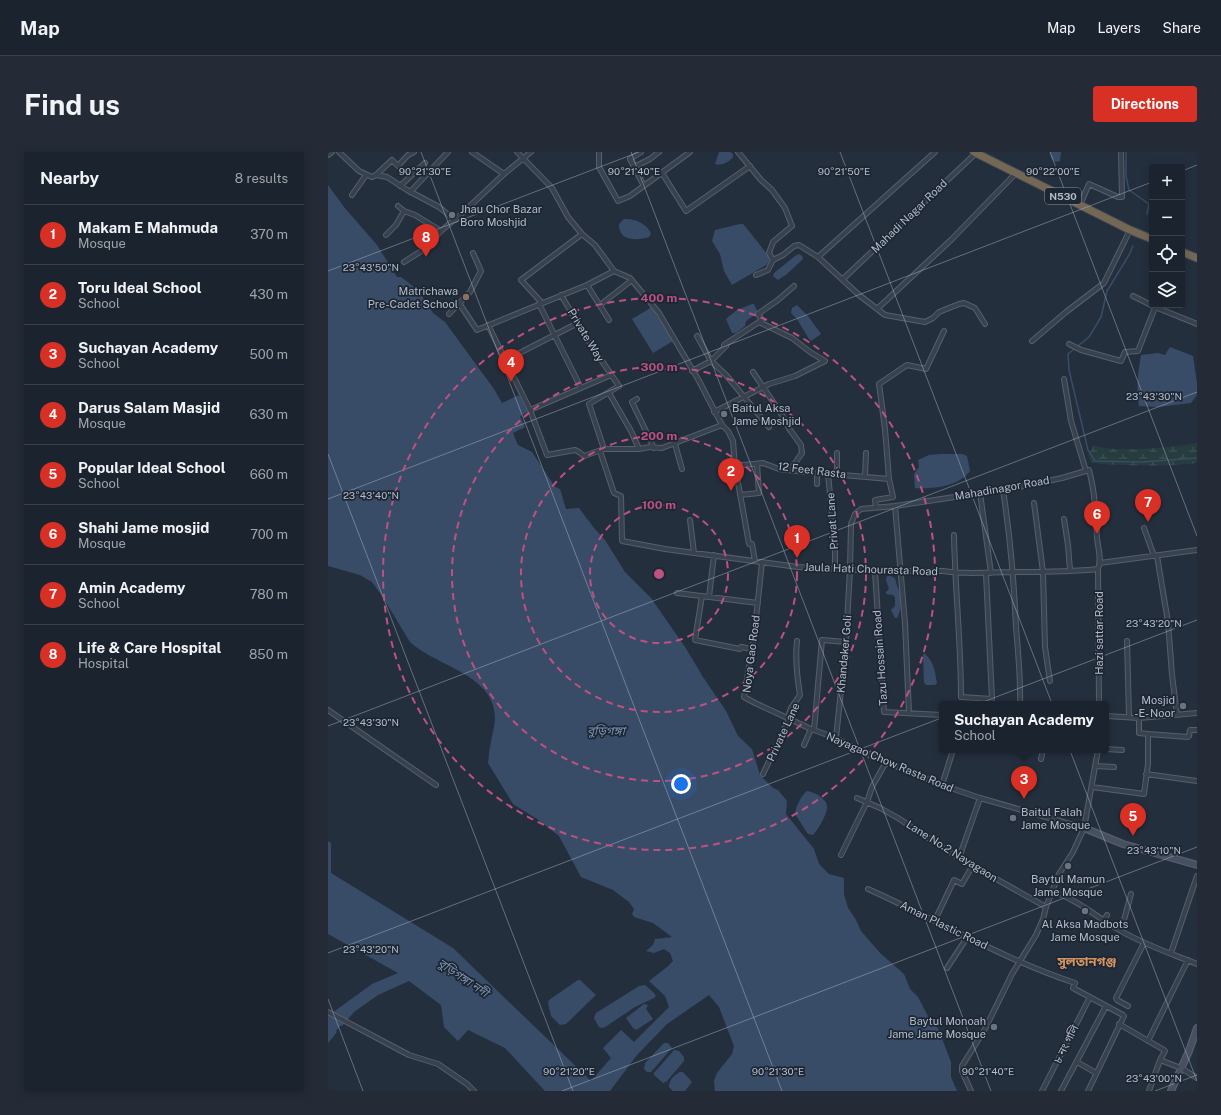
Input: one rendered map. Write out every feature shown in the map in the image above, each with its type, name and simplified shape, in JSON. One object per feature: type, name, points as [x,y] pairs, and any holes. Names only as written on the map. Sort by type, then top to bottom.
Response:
[{"type":"highway","name":"N530","points":[[975,152],[1130,230],[1149,238]]},
{"type":"highway","points":[[1185,253],[1197,258]]},
{"type":"street","points":[[328,155],[332,152]]},
{"type":"street","points":[[339,152],[359,171],[372,177],[376,175],[387,177],[410,192],[439,207],[455,220]]},
{"type":"street","points":[[376,175],[392,160],[398,166],[408,155],[414,152]]},
{"type":"street","points":[[410,192],[448,152]]},
{"type":"street","points":[[472,152],[504,174]]},
{"type":"street","points":[[517,152],[552,188],[568,217],[582,234],[595,246],[614,271],[630,278],[659,313],[698,379],[714,412],[722,425],[728,431],[733,441],[735,466],[740,495],[749,544],[752,544],[755,562]]},
{"type":"street","points":[[404,262],[423,250],[441,231],[455,220],[504,174],[531,152]]},
{"type":"street","points":[[599,152],[599,167],[618,201],[630,196],[690,152]]},
{"type":"street","points":[[642,152],[630,159],[644,186]]},
{"type":"street","points":[[634,166],[650,159],[659,152]]},
{"type":"street","points":[[738,152],[761,180],[772,190],[785,208],[792,226],[773,242],[769,253],[773,260]]},
{"type":"street","points":[[818,257],[935,152]]},
{"type":"street","name":"Mahadi Nagar Road","points":[[843,279],[975,152]]},
{"type":"street","points":[[1080,205],[1088,184],[1118,197],[1122,197],[1121,152]]},
{"type":"street","points":[[400,186],[425,163]]},
{"type":"street","points":[[662,173],[686,210],[750,166]]},
{"type":"street","points":[[877,308],[951,240],[1016,173]]},
{"type":"street","points":[[352,195],[366,175]]},
{"type":"street","points":[[398,206],[404,211],[415,215],[441,231]]},
{"type":"street","points":[[386,236],[396,225],[404,211]]},
{"type":"street","points":[[1032,341],[1066,312],[1104,283],[1130,230]]},
{"type":"street","points":[[581,388],[554,336],[540,303],[521,280],[582,234]]},
{"type":"street","points":[[756,275],[768,270],[773,260],[783,255],[794,246],[799,245],[818,257],[859,295],[885,315],[925,322],[940,312],[964,303],[975,308],[985,324]]},
{"type":"street","points":[[449,314],[470,292],[481,271],[473,253]]},
{"type":"street","points":[[459,303],[477,330],[587,285],[614,271]]},
{"type":"street","points":[[600,305],[632,280]]},
{"type":"street","points":[[587,285],[609,320]]},
{"type":"street","points":[[692,371],[711,361],[726,346],[724,345],[762,320],[758,314],[778,300],[794,286]]},
{"type":"street","name":"Private Way","points":[[561,295],[610,375],[619,386],[609,393]]},
{"type":"street","points":[[1133,296],[1149,303]]},
{"type":"street","points":[[1071,345],[1081,350],[1121,361],[1125,352],[1138,351],[1155,308]]},
{"type":"street","points":[[1161,308],[1197,324]]},
{"type":"street","points":[[714,412],[763,386],[795,376],[825,361],[792,338],[759,322]]},
{"type":"street","points":[[506,360],[578,324]]},
{"type":"street","points":[[488,325],[530,410],[547,455],[575,450],[584,456],[602,450],[662,448],[722,425]]},
{"type":"street","points":[[876,508],[875,500],[893,497],[889,479],[885,429],[879,384],[907,365],[926,369],[944,330]]},
{"type":"street","points":[[697,336],[711,361],[726,374],[769,427]]},
{"type":"street","points":[[754,372],[801,445],[802,454],[793,466],[788,469]]},
{"type":"street","points":[[530,410],[610,375]]},
{"type":"street","points":[[1064,379],[1071,421],[1087,470],[1096,510],[1097,540],[1100,563],[1197,550]]},
{"type":"street","points":[[602,450],[589,404],[609,393],[631,431],[639,449]]},
{"type":"street","points":[[637,399],[632,402],[654,448]]},
{"type":"street","points":[[675,444],[682,469]]},
{"type":"street","name":"Jaula Hati Chourasta Road","points":[[602,450],[614,493],[622,496],[622,541],[665,549],[798,567],[875,571],[943,571],[955,573],[1043,572],[1098,568]]},
{"type":"street","points":[[837,453],[837,474]]},
{"type":"street","points":[[865,477],[866,453]]},
{"type":"street","name":"12 Feet Rasta","points":[[735,466],[764,463],[779,469],[889,479]]},
{"type":"street","points":[[740,495],[758,493],[757,464]]},
{"type":"street","name":"Mahadinagor Road","points":[[863,510],[1003,490],[1034,484],[1087,470]]},
{"type":"street","points":[[817,472],[817,484]]},
{"type":"street","name":"Privat Lane","points":[[828,474],[835,545],[835,569]]},
{"type":"street","points":[[1003,490],[1007,518],[1019,656],[1020,701]]},
{"type":"street","points":[[954,535],[961,697],[992,699],[988,573],[980,493]]},
{"type":"street","points":[[1034,503],[1043,572],[1045,647],[1050,680]]},
{"type":"street","points":[[895,506],[905,623],[909,713]]},
{"type":"street","name":"Khandaker Goli","points":[[836,738],[846,642],[851,524],[858,510],[863,510]]},
{"type":"street","points":[[1064,519],[1070,570]]},
{"type":"street","points":[[690,520],[694,553]]},
{"type":"street","points":[[1144,528],[1156,556],[1168,617],[1176,715]]},
{"type":"street","points":[[709,597],[714,555]]},
{"type":"street","name":"Noya Gao Road","points":[[762,562],[752,649],[744,697],[789,719]]},
{"type":"street","name":"Hazi sattar Road","points":[[1099,701],[1098,568],[1100,563]]},
{"type":"street","name":"Tazu Hossain Road","points":[[875,571],[884,712],[939,715]]},
{"type":"street","points":[[677,593],[758,603]]},
{"type":"street","points":[[702,596],[695,640],[740,649],[741,647],[752,649]]},
{"type":"street","points":[[804,745],[813,729],[822,640],[846,642]]},
{"type":"street","name":"Private Lane","points":[[763,774],[789,719],[788,717],[791,708],[800,695],[797,680],[797,641]]},
{"type":"street","points":[[1127,641],[1129,716]]},
{"type":"street","points":[[328,710],[436,785]]},
{"type":"street","points":[[1109,716],[1129,716],[1139,718],[1197,713]]},
{"type":"street","points":[[1139,718],[1139,733],[1188,737],[1190,730],[1197,730]]},
{"type":"street","name":"Nayagao Chow Rasta Road","points":[[789,719],[836,738],[886,762],[942,784],[980,798],[1084,828]]},
{"type":"street","points":[[1092,787],[1144,794],[1148,764],[1148,734]]},
{"type":"street","points":[[1109,749],[1122,750]]},
{"type":"street","points":[[942,784],[952,753]]},
{"type":"street","points":[[1042,759],[1043,753]]},
{"type":"street","points":[[971,1091],[962,1071],[962,1066],[985,1029],[1020,961],[1036,935],[1059,874],[1073,852],[1084,828],[1098,753]]},
{"type":"street","points":[[841,855],[867,802],[872,787],[886,762]]},
{"type":"street","points":[[1096,766],[1114,767]]},
{"type":"street","points":[[1146,774],[1197,781]]},
{"type":"street","name":"Lane No.2 Nayagaon","points":[[857,798],[898,818],[959,858],[1046,907]]},
{"type":"street","points":[[959,858],[980,798]]},
{"type":"street","points":[[1084,828],[1123,844],[1197,865]]},
{"type":"street","points":[[935,920],[954,880],[962,884],[973,865]]},
{"type":"street","points":[[1171,953],[1197,876]]},
{"type":"street","name":"Aman Plastic Road","points":[[868,889],[1020,961],[1075,983],[1073,988],[1090,997]]},
{"type":"street","points":[[1052,891],[1081,904],[1121,931],[1144,943],[1197,964]]},
{"type":"street","points":[[1121,931],[1131,894]]},
{"type":"street","points":[[1104,920],[1107,915]]},
{"type":"street","points":[[947,968],[968,936]]},
{"type":"street","points":[[1128,1006],[1116,998],[1144,943]]},
{"type":"street","points":[[1148,1041],[1188,960]]},
{"type":"street","points":[[1088,1091],[1124,1016],[1090,997]]},
{"type":"street","name":"৮ নং গলি","points":[[1042,1091],[1090,997]]},
{"type":"street","points":[[1061,1091],[1106,1006]]},
{"type":"street","points":[[328,1012],[409,1055],[438,1064],[448,1070],[474,1091]]},
{"type":"street","points":[[1119,1024],[1165,1050],[1149,1091]]},
{"type":"street","points":[[1171,1091],[1189,1051],[1197,1028]]},
{"type":"street","points":[[1160,1060],[1181,1068],[1197,1078]]},
{"type":"street","points":[[1077,1062],[1096,1073]]},
{"type":"green space","points":[[1197,443],[1197,463],[1161,465],[1101,464],[1091,462],[1088,455],[1094,445],[1117,449],[1134,449],[1161,448]]},
{"type":"water","points":[[719,152],[730,152],[733,154],[733,157],[725,163],[715,164]]},
{"type":"water","points":[[1050,152],[1061,152],[1060,161],[1055,162],[1051,158]]},
{"type":"water","name":"বুড়িগঙ্গা","points":[[328,185],[344,207],[377,245],[397,277],[401,277],[418,290],[433,313],[445,322],[494,389],[502,403],[519,395],[528,412],[520,416],[525,427],[513,433],[518,445],[532,452],[555,487],[560,489],[566,509],[579,508],[605,540],[625,572],[651,598],[685,647],[726,711],[738,736],[752,749],[760,775],[773,788],[778,790],[787,801],[786,814],[814,849],[819,864],[829,874],[844,878],[844,894],[848,908],[861,931],[880,953],[904,974],[910,989],[918,997],[931,1022],[938,1028],[951,1062],[951,1077],[957,1091],[715,1091],[714,1081],[717,1073],[732,1054],[734,1046],[719,1007],[709,995],[667,1024],[637,1055],[610,1091],[545,1091],[505,1048],[468,1030],[458,1041],[444,1027],[441,1005],[409,981],[378,995],[354,1012],[342,1026],[340,1026],[328,1043],[328,1016],[372,984],[398,973],[328,934],[328,841],[331,843],[331,873],[453,948],[591,1081],[611,1058],[603,1048],[621,1030],[634,1042],[669,1007],[665,996],[649,981],[673,961],[670,953],[664,949],[654,953],[646,951],[653,945],[655,939],[672,937],[653,923],[634,917],[632,914],[634,909],[629,902],[613,890],[581,877],[559,836],[537,819],[513,804],[488,763],[495,718],[492,703],[485,691],[475,681],[462,672],[434,658],[410,642],[372,582],[360,575],[328,566]]},
{"type":"water","points":[[624,219],[640,222],[647,227],[651,234],[649,237],[639,239],[625,237],[620,230],[619,224]]},
{"type":"water","points":[[743,224],[748,230],[768,255],[769,260],[766,265],[732,285],[724,271],[720,254],[712,241],[715,230]]},
{"type":"water","points":[[799,254],[803,259],[787,274],[778,280],[773,276],[774,273]]},
{"type":"water","points":[[754,304],[757,311],[756,314],[746,321],[745,326],[736,333],[732,333],[726,319],[737,310]]},
{"type":"water","points":[[797,305],[808,316],[821,334],[811,341],[797,319],[791,313],[792,308]]},
{"type":"water","points":[[652,307],[673,341],[653,353],[632,319]]},
{"type":"water","points":[[1170,347],[1193,356],[1197,383],[1197,395],[1191,403],[1159,407],[1139,406],[1138,380],[1141,355],[1158,353],[1165,355]]},
{"type":"water","points":[[962,454],[967,456],[970,471],[959,481],[952,484],[930,488],[915,488],[914,474],[919,467],[918,460],[929,455]]},
{"type":"water","points":[[887,576],[895,578],[901,596],[901,607],[897,618],[895,618],[891,610],[895,606],[895,597],[893,595],[886,594],[889,589],[886,580]]},
{"type":"water","points":[[924,653],[934,667],[937,683],[935,685],[926,685],[924,682]]},
{"type":"water","points":[[807,791],[819,796],[824,800],[827,806],[826,813],[813,835],[808,834],[795,814],[799,801]]},
{"type":"water","points":[[580,980],[596,995],[566,1024],[560,1025],[551,1016],[548,1003],[549,1000]]},
{"type":"water","points":[[645,985],[654,993],[656,996],[654,998],[635,1007],[605,1027],[599,1027],[594,1018],[596,1013],[639,986]]},
{"type":"water","points":[[644,1004],[648,1005],[646,1009],[653,1019],[636,1030],[626,1018]]},
{"type":"water","points":[[664,1043],[668,1043],[672,1048],[651,1072],[647,1072],[644,1069],[645,1063]]},
{"type":"water","points":[[674,1050],[679,1051],[684,1057],[684,1061],[667,1081],[663,1083],[654,1075],[654,1073]]},
{"type":"water","points":[[680,1072],[683,1072],[692,1082],[685,1091],[673,1091],[669,1087],[670,1082],[674,1076]]},
{"type":"waterway","points":[[1126,152],[1126,176],[1129,190],[1149,204],[1147,214]]},
{"type":"waterway","points":[[1133,246],[1107,291],[1101,317],[1089,337],[1068,354],[1069,370],[1088,450],[1095,461],[1141,462],[1197,458]]},
{"type":"place","name":"Jhau Chor Bazar Boro Moshjid","points":[[452,215]]},
{"type":"place","name":"Life & Care Hospital","points":[[426,257]]},
{"type":"place","name":"Matrichawa Pre-Cadet School","points":[[466,297]]},
{"type":"place","name":"Darus Salam Masjid","points":[[511,382]]},
{"type":"place","name":"Baitul Aksa Jame Moshjid","points":[[724,414]]},
{"type":"place","name":"Toru Ideal School","points":[[731,491]]},
{"type":"place","name":"Amin Academy","points":[[1148,522]]},
{"type":"place","name":"Shahi Jame mosjid","points":[[1097,534]]},
{"type":"place","name":"Makam E Mahmuda","points":[[797,558]]},
{"type":"place","name":"Mosjid -E- Noor","points":[[1183,706]]},
{"type":"place","name":"Suchayan Academy","points":[[1024,799]]},
{"type":"place","name":"Baitul Falah Jame Mosque","points":[[1013,818]]},
{"type":"place","name":"Popular Ideal School","points":[[1133,836]]},
{"type":"place","name":"Baytul Mamun Jame Mosque","points":[[1068,866]]},
{"type":"place","name":"Al Aksa Madbots Jame Mosque","points":[[1085,911]]},
{"type":"place","name":"Baytul Monoah Jame Jame Mosque","points":[[994,1027]]},
{"type":"district","name":"সুলতানগঞ্জ","points":[[1087,961]]},
{"type":"water label","name":"বুড়িগঙ্গা নদী","points":[[463,978]]}]
